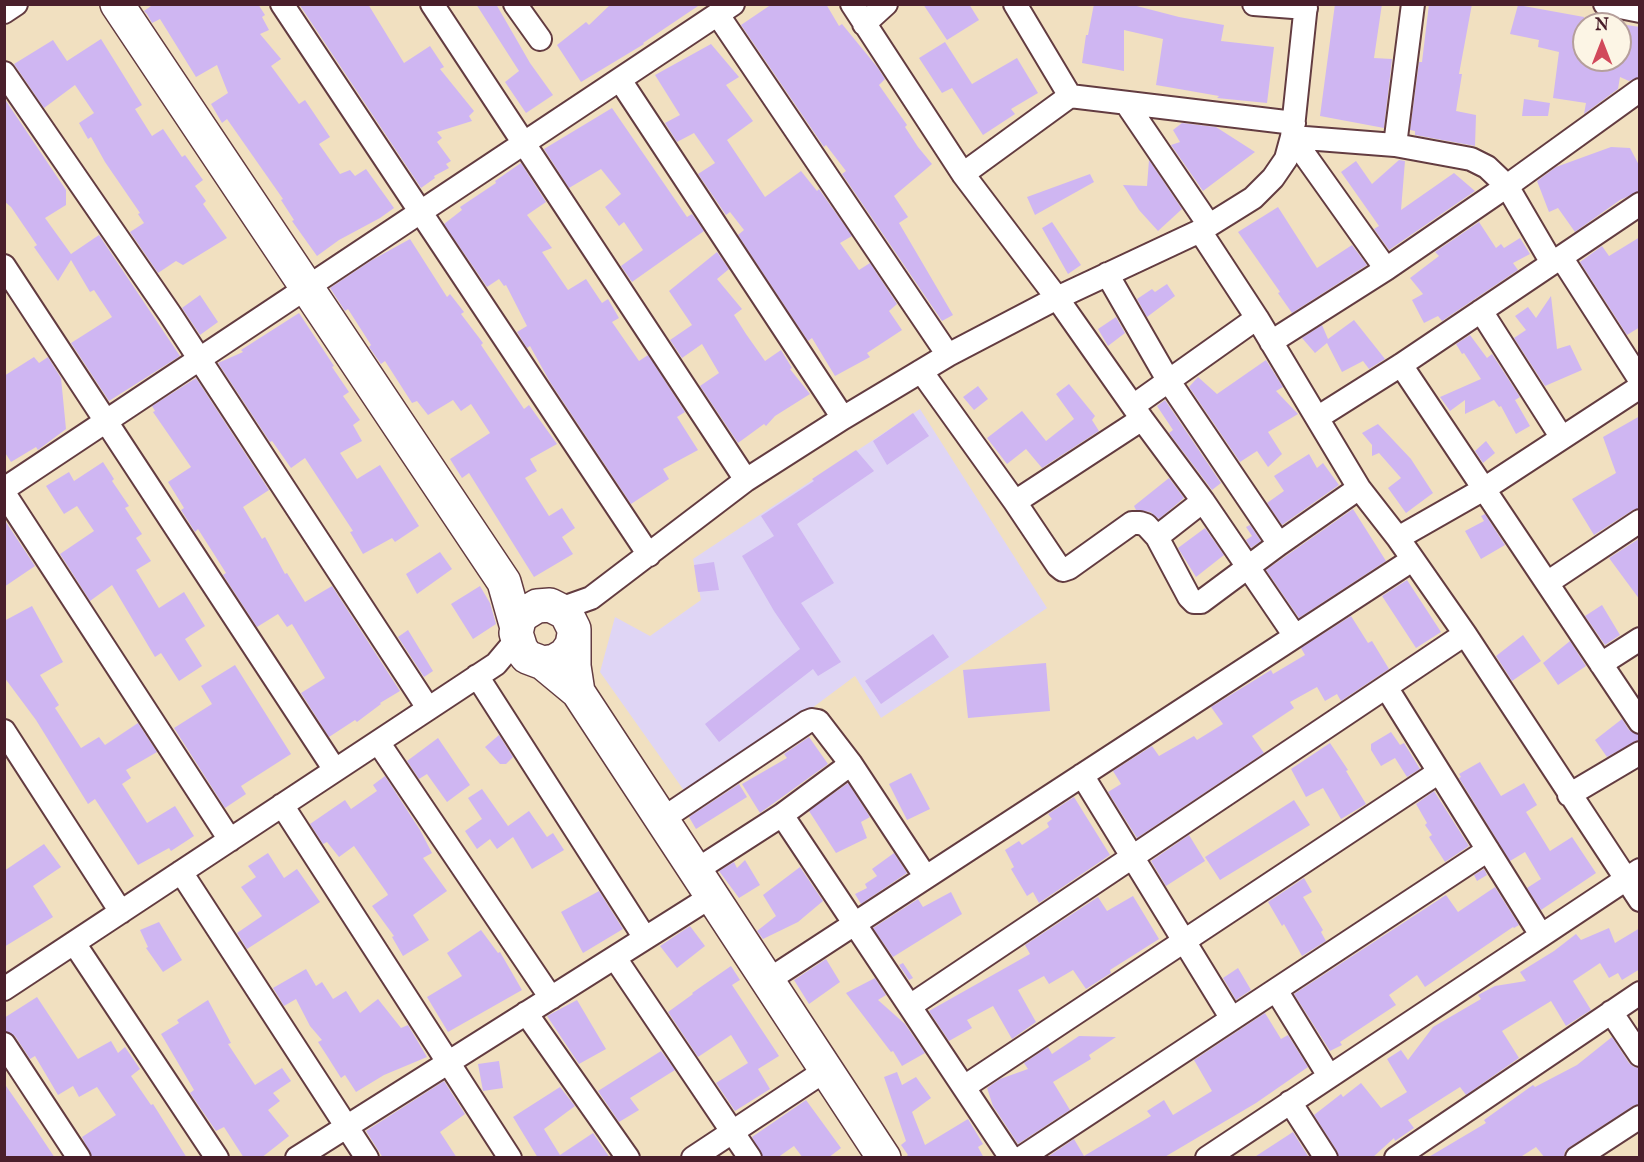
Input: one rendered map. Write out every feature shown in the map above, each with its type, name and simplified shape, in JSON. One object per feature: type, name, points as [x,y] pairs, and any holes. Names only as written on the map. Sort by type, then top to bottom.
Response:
[{"type":"street","points":[[4,12],[16,4]]},
{"type":"street","points":[[117,4],[504,582],[526,647],[578,692],[884,1158]]},
{"type":"street","points":[[282,4],[649,555]]},
{"type":"street","points":[[432,4],[746,480]]},
{"type":"street","points":[[852,4],[963,174],[1058,298],[1137,413],[1203,501],[1295,636]]},
{"type":"street","points":[[864,24],[886,4]]},
{"type":"street","points":[[1015,4],[1070,96]]},
{"type":"street","points":[[563,618],[746,480],[843,418],[948,355],[1058,298],[1205,228],[1253,198],[1273,178],[1286,159],[1293,130],[1306,6],[1254,4]]},
{"type":"street","points":[[1395,145],[1413,4]]},
{"type":"street","points":[[1605,4],[1640,11]]},
{"type":"street","points":[[521,6],[540,39]]},
{"type":"street","points":[[230,840],[4,491],[106,421],[726,10],[948,355]]},
{"type":"street","points":[[4,73],[200,359],[428,708]]},
{"type":"street","points":[[620,80],[843,418]]},
{"type":"street","points":[[1271,342],[1386,269],[1638,93]]},
{"type":"street","points":[[963,174],[1070,96],[1395,145],[1471,159],[1487,167],[1507,186],[1640,380]]},
{"type":"street","points":[[1126,103],[1205,228],[1359,488],[1398,538],[1465,634],[1569,795],[1633,875],[1640,900]]},
{"type":"street","points":[[1293,130],[1386,269]]},
{"type":"street","points":[[1317,418],[1639,206]]},
{"type":"street","points":[[4,266],[335,770]]},
{"type":"street","points":[[1107,274],[1168,380],[1279,544]]},
{"type":"street","points":[[1481,311],[1562,438]]},
{"type":"street","points":[[1015,502],[1137,413],[1168,380],[1257,318]]},
{"type":"street","points":[[1401,364],[1640,722]]},
{"type":"street","points":[[921,371],[1063,570],[1132,523],[1146,525],[1157,537],[1189,597],[1194,602],[1201,602],[1359,488]]},
{"type":"street","points":[[1398,538],[1484,489],[1640,387]]},
{"type":"street","points":[[1157,537],[1203,501]]},
{"type":"street","points":[[1547,583],[1640,521]]},
{"type":"street","points":[[767,981],[1412,560]]},
{"type":"street","points":[[504,582],[563,618],[572,645],[565,655],[555,661],[526,647],[519,620],[530,609],[563,618]]},
{"type":"street","points":[[563,618],[578,692]]},
{"type":"street","points":[[910,1006],[1465,634]]},
{"type":"street","points":[[1601,664],[1640,639]]},
{"type":"street","points":[[8,980],[74,943],[428,708],[526,647]]},
{"type":"street","points":[[477,676],[645,938]]},
{"type":"street","points":[[1386,687],[1541,935]]},
{"type":"street","points":[[662,820],[807,722],[818,721],[851,764],[925,876]]},
{"type":"street","points":[[4,731],[121,912]]},
{"type":"street","points":[[378,742],[551,998]]},
{"type":"street","points":[[1569,795],[1640,753]]},
{"type":"street","points":[[297,1158],[645,938],[782,815],[851,764]]},
{"type":"street","points":[[964,1087],[1439,772]]},
{"type":"street","points":[[1082,775],[1232,1019]]},
{"type":"street","points":[[282,805],[510,1158]]},
{"type":"street","points":[[782,815],[1011,1158]]},
{"type":"street","points":[[1021,1158],[1488,850]]},
{"type":"street","points":[[181,872],[367,1158]]},
{"type":"street","points":[[1207,1158],[1633,875]]},
{"type":"street","points":[[74,943],[217,1158]]},
{"type":"street","points":[[615,958],[750,1158]]},
{"type":"street","points":[[1276,990],[1329,1076]]},
{"type":"street","points":[[1396,1158],[1640,993]]},
{"type":"street","points":[[1611,1012],[1640,1055]]},
{"type":"street","points":[[526,1013],[628,1158]]},
{"type":"street","points":[[4,1044],[79,1158]]},
{"type":"street","points":[[693,1158],[826,1070]]},
{"type":"street","points":[[1290,1102],[1326,1158]]},
{"type":"street","points":[[1576,1158],[1640,1117]]},
{"type":"shaded area","points":[[920,409],[1047,608],[881,718],[855,676],[690,799],[600,672],[615,617],[650,636],[701,600],[693,559]]},
{"type":"building","points":[[150,4],[258,4],[265,15],[262,17],[269,30],[260,34],[281,59],[271,66],[299,104],[305,100],[330,137],[319,144],[340,174],[350,170],[355,176],[366,169],[394,208],[339,240],[317,256],[292,221],[294,220],[281,200],[283,199],[227,119],[222,123],[211,104],[228,93],[217,65],[196,77],[160,19],[152,23],[144,11],[151,6]]},
{"type":"building","points":[[299,4],[368,4],[404,63],[430,46],[444,67],[440,69],[474,111],[469,116],[472,121],[437,132],[442,138],[437,142],[451,161],[446,164],[449,168],[434,176],[435,178],[421,188]]},
{"type":"building","points":[[476,4],[496,4],[530,63],[553,95],[526,113],[505,82],[519,71]]},
{"type":"building","points":[[611,4],[701,4],[644,44],[581,82],[557,45],[586,22],[589,25]]},
{"type":"building","points":[[772,4],[826,4],[839,26],[842,24],[885,79],[879,85],[907,125],[905,127],[918,147],[932,164],[894,196],[908,217],[899,223],[953,315],[942,321],[842,174],[846,171],[826,145],[824,147],[741,25]]},
{"type":"building","points":[[923,4],[969,4],[979,20],[947,40]]},
{"type":"building","points":[[1094,4],[1129,4],[1179,17],[1224,25],[1221,41],[1274,47],[1267,103],[1217,98],[1219,96],[1156,85],[1163,39],[1124,30],[1124,71],[1082,63]]},
{"type":"building","points":[[1335,4],[1382,4],[1374,58],[1392,59],[1384,128],[1320,116]]},
{"type":"building","points":[[1429,4],[1472,4],[1459,74],[1462,74],[1456,111],[1476,115],[1475,146],[1415,135],[1415,131],[1410,130]]},
{"type":"building","points":[[1518,5],[1572,15],[1572,72],[1632,72],[1632,26],[1640,27],[1640,77],[1629,81],[1620,77],[1618,89],[1584,114],[1586,103],[1553,98],[1559,52],[1538,47],[1539,40],[1510,34]]},
{"type":"building","points":[[101,39],[142,105],[135,109],[152,136],[163,129],[182,157],[185,155],[203,180],[195,186],[206,201],[203,204],[227,238],[183,265],[176,261],[158,273],[130,232],[144,223],[138,214],[140,213],[91,137],[88,139],[79,123],[94,113],[75,85],[44,108],[14,64],[53,40],[67,61]]},
{"type":"building","points":[[945,42],[972,84],[1017,58],[1038,93],[1011,109],[1015,114],[983,135],[952,88],[942,93],[919,58]]},
{"type":"building","points":[[711,44],[739,77],[726,85],[753,121],[727,140],[765,197],[801,171],[817,191],[819,189],[852,236],[840,243],[859,270],[870,263],[897,304],[889,311],[902,330],[867,353],[870,357],[835,376],[812,338],[808,341],[738,235],[744,230],[730,212],[726,215],[698,174],[715,163],[694,133],[677,142],[665,123],[680,115],[655,75]]},
{"type":"building","points":[[4,98],[66,190],[66,205],[45,218],[71,254],[99,235],[180,356],[109,401],[71,343],[112,317],[94,290],[90,292],[71,260],[58,281],[34,247],[37,245],[11,207],[4,201]]},
{"type":"building","points":[[1524,99],[1550,103],[1548,116],[1522,116]]},
{"type":"building","points":[[612,108],[687,217],[692,214],[704,231],[632,282],[621,266],[643,250],[624,222],[619,226],[605,207],[621,194],[601,169],[569,188],[544,149]]},
{"type":"building","points":[[1182,123],[1216,127],[1255,152],[1203,191],[1171,145],[1180,142],[1173,130]]},
{"type":"building","points":[[1611,147],[1630,148],[1640,167],[1640,191],[1620,200],[1575,232],[1558,208],[1549,212],[1537,181],[1556,167]]},
{"type":"building","points":[[1149,160],[1182,209],[1158,231],[1139,210],[1123,185],[1147,186]]},
{"type":"building","points":[[1399,160],[1405,161],[1401,210],[1454,173],[1475,191],[1389,250],[1374,229],[1379,226],[1341,172],[1356,161],[1372,184]]},
{"type":"building","points":[[521,163],[546,202],[527,215],[552,248],[542,252],[568,290],[586,279],[602,303],[608,299],[619,318],[612,322],[639,361],[648,355],[685,412],[677,417],[698,450],[663,469],[669,479],[631,504],[550,382],[530,346],[527,348],[517,332],[527,326],[506,285],[504,286],[499,279],[487,287],[444,224],[462,210],[460,207]]},
{"type":"building","points":[[1090,174],[1094,182],[1035,215],[1027,197]]},
{"type":"building","points":[[1278,207],[1317,268],[1352,245],[1367,265],[1292,313],[1238,232]]},
{"type":"building","points":[[1052,222],[1081,265],[1068,274],[1042,228]]},
{"type":"building","points":[[1479,222],[1496,248],[1501,244],[1504,248],[1520,238],[1530,254],[1513,263],[1518,270],[1442,321],[1438,316],[1424,323],[1412,300],[1423,294],[1410,278],[1439,256],[1435,252]]},
{"type":"building","points":[[1640,237],[1640,327],[1627,335],[1580,262],[1602,246],[1609,256]]},
{"type":"building","points":[[410,239],[447,297],[450,294],[464,312],[461,314],[483,343],[481,345],[524,409],[529,405],[557,444],[530,459],[537,471],[525,478],[549,516],[562,508],[575,528],[562,537],[573,554],[534,577],[469,473],[462,478],[450,459],[490,433],[471,404],[461,411],[453,400],[428,415],[417,401],[412,403],[385,361],[381,364],[348,309],[345,311],[330,288],[372,260]]},
{"type":"building","points":[[717,252],[729,269],[717,279],[742,309],[734,315],[746,334],[765,361],[781,350],[792,368],[790,369],[810,394],[738,443],[700,386],[719,373],[702,344],[682,358],[670,340],[692,325],[669,291]]},
{"type":"building","points":[[1167,284],[1175,296],[1147,317],[1137,299],[1152,289],[1155,292]]},
{"type":"building","points":[[200,295],[218,322],[200,335],[182,308]]},
{"type":"building","points":[[1551,296],[1557,349],[1570,345],[1582,370],[1545,386],[1514,338],[1526,330],[1515,316],[1528,307],[1536,318]]},
{"type":"building","points":[[299,313],[349,392],[343,396],[360,420],[353,425],[362,441],[340,453],[357,479],[380,465],[419,526],[395,542],[392,538],[363,554],[350,532],[353,531],[305,458],[291,468],[272,441],[270,442],[218,363],[243,352],[241,350]]},
{"type":"building","points":[[1116,317],[1125,333],[1108,346],[1098,329]]},
{"type":"building","points":[[1354,320],[1385,359],[1369,369],[1363,361],[1342,372],[1327,343],[1315,353],[1302,338],[1322,325],[1328,339]]},
{"type":"building","points":[[1470,335],[1487,358],[1492,354],[1520,397],[1515,400],[1530,426],[1516,434],[1501,406],[1499,407],[1494,400],[1465,414],[1465,400],[1450,411],[1440,397],[1481,379],[1456,344]]},
{"type":"building","points":[[34,357],[39,363],[48,357],[61,378],[66,429],[38,450],[36,447],[11,462],[4,451],[4,376]]},
{"type":"building","points":[[1266,360],[1283,387],[1276,391],[1298,414],[1268,432],[1282,454],[1268,467],[1257,451],[1240,462],[1189,387],[1198,377],[1217,394]]},
{"type":"building","points":[[196,378],[269,490],[243,507],[262,539],[265,537],[285,574],[287,573],[305,602],[332,586],[400,691],[380,703],[357,722],[355,720],[329,737],[301,693],[325,678],[292,624],[287,627],[278,614],[257,627],[223,575],[226,573],[198,529],[195,532],[181,510],[184,508],[168,482],[191,467],[153,412],[155,411],[152,406]]},
{"type":"building","points":[[1069,384],[1095,416],[1092,420],[1099,431],[1042,468],[1026,449],[1007,464],[987,438],[1022,411],[1046,441],[1074,419],[1056,394]]},
{"type":"building","points":[[978,386],[988,399],[974,410],[963,397]]},
{"type":"building","points":[[1165,400],[1221,483],[1212,490],[1169,433],[1173,430],[1157,406]]},
{"type":"building","points":[[913,413],[929,436],[887,465],[873,441]]},
{"type":"building","points":[[1640,416],[1640,508],[1633,510],[1594,535],[1572,499],[1616,473],[1603,437]]},
{"type":"building","points":[[1378,424],[1411,459],[1433,493],[1406,513],[1388,488],[1401,478],[1379,453],[1372,456],[1372,445],[1362,433]]},
{"type":"building","points":[[1486,441],[1495,453],[1483,463],[1475,451]]},
{"type":"building","points":[[856,450],[874,471],[797,524],[834,583],[801,603],[841,662],[818,676],[813,669],[719,742],[705,724],[800,649],[774,611],[742,556],[774,536],[761,516]]},
{"type":"building","points":[[1309,454],[1317,468],[1323,463],[1339,485],[1282,525],[1267,503],[1284,491],[1274,476]]},
{"type":"building","points":[[103,462],[114,479],[112,481],[129,506],[125,508],[142,534],[136,538],[151,561],[136,570],[159,608],[184,592],[205,626],[185,639],[202,666],[179,681],[161,653],[155,657],[112,585],[90,601],[60,554],[94,531],[77,506],[64,514],[46,486],[69,472],[74,481]]},
{"type":"building","points":[[1169,478],[1184,498],[1159,519],[1150,512],[1136,510],[1134,506]]},
{"type":"building","points":[[1353,509],[1386,561],[1299,618],[1266,570]]},
{"type":"building","points":[[1485,514],[1505,545],[1481,559],[1465,531],[1484,521],[1481,516]]},
{"type":"building","points":[[4,519],[35,566],[4,587]]},
{"type":"building","points":[[1250,525],[1261,541],[1251,548],[1246,540],[1252,536],[1246,527]]},
{"type":"building","points":[[1205,528],[1224,555],[1196,577],[1178,548]]},
{"type":"building","points":[[1640,538],[1640,600],[1609,558]]},
{"type":"building","points":[[440,552],[452,569],[417,594],[406,574]]},
{"type":"building","points":[[714,562],[719,590],[698,592],[694,565]]},
{"type":"building","points":[[1407,580],[1441,632],[1416,648],[1382,596]]},
{"type":"building","points":[[480,586],[490,603],[496,624],[473,639],[451,604]]},
{"type":"building","points":[[1602,605],[1620,635],[1605,645],[1585,616]]},
{"type":"building","points":[[32,606],[63,662],[40,675],[59,705],[55,708],[81,748],[99,737],[105,745],[138,723],[157,752],[126,770],[131,778],[122,784],[147,823],[175,806],[194,836],[171,851],[169,848],[138,865],[95,799],[88,804],[36,720],[4,677],[4,621]]},
{"type":"building","points":[[1351,616],[1368,643],[1372,641],[1389,669],[1341,701],[1337,694],[1325,701],[1317,687],[1290,702],[1294,708],[1252,736],[1264,753],[1137,838],[1108,792],[1121,784],[1113,771],[1152,746],[1159,756],[1194,736],[1197,740],[1223,724],[1211,707],[1271,670],[1273,674],[1305,655],[1301,648]]},
{"type":"building","points":[[408,630],[433,671],[424,677],[398,637]]},
{"type":"building","points":[[933,634],[949,657],[881,704],[865,681]]},
{"type":"building","points":[[1523,635],[1541,661],[1512,681],[1496,656]]},
{"type":"building","points":[[1570,641],[1586,666],[1558,685],[1543,663]]},
{"type":"building","points":[[1046,663],[1050,711],[968,718],[963,670]]},
{"type":"building","points":[[235,665],[291,754],[241,786],[246,794],[225,808],[174,728],[212,704],[201,686]]},
{"type":"building","points":[[1622,719],[1629,730],[1640,735],[1640,739],[1607,757],[1595,740]]},
{"type":"building","points":[[1391,732],[1400,745],[1404,743],[1420,769],[1407,777],[1395,758],[1381,766],[1371,750],[1371,744]]},
{"type":"building","points":[[499,735],[513,757],[506,764],[500,764],[485,747]]},
{"type":"building","points":[[809,737],[828,764],[760,813],[742,784],[787,758],[784,754]]},
{"type":"building","points":[[438,738],[470,785],[447,802],[427,774],[419,779],[407,761]]},
{"type":"building","points":[[1330,743],[1366,804],[1341,819],[1323,788],[1306,797],[1291,769]]},
{"type":"building","points":[[1480,762],[1501,796],[1524,783],[1537,805],[1526,812],[1550,851],[1572,837],[1596,873],[1541,910],[1527,888],[1541,879],[1525,852],[1510,861],[1459,778],[1461,777],[1459,774]]},
{"type":"building","points":[[911,773],[930,809],[907,820],[889,784]]},
{"type":"building","points":[[385,776],[432,853],[423,858],[447,891],[413,915],[429,940],[403,956],[392,937],[394,936],[372,906],[388,895],[354,846],[339,857],[327,842],[323,844],[310,824],[345,800],[351,809],[377,791],[373,785]]},
{"type":"building","points":[[848,783],[870,817],[861,822],[867,838],[836,853],[809,811]]},
{"type":"building","points":[[739,784],[747,797],[696,829],[689,817]]},
{"type":"building","points":[[482,789],[508,826],[529,811],[547,837],[553,833],[564,850],[532,869],[513,837],[497,849],[490,839],[477,849],[465,831],[482,819],[468,798]]},
{"type":"building","points":[[1434,791],[1469,846],[1445,862],[1429,837],[1432,835],[1416,804]]},
{"type":"building","points":[[1074,797],[1110,855],[1039,903],[1033,892],[1027,896],[1011,869],[1014,867],[1005,850],[1019,841],[1022,845],[1049,827],[1047,823],[1052,819],[1048,814]]},
{"type":"building","points":[[1294,800],[1310,825],[1220,880],[1205,857]]},
{"type":"building","points":[[1189,835],[1205,861],[1166,886],[1151,861]]},
{"type":"building","points":[[44,844],[61,867],[33,886],[53,917],[4,947],[4,871]]},
{"type":"building","points":[[268,853],[284,878],[297,869],[320,902],[247,949],[237,933],[262,916],[241,887],[256,877],[248,866]]},
{"type":"building","points":[[894,853],[907,873],[861,904],[855,894],[867,888],[865,884],[877,876],[872,869]]},
{"type":"building","points":[[745,860],[760,885],[739,898],[719,871],[734,862],[737,868]]},
{"type":"building","points":[[800,867],[823,901],[798,922],[763,939],[757,931],[776,916],[763,895]]},
{"type":"building","points":[[1484,869],[1487,875],[1477,881],[1474,875]]},
{"type":"building","points":[[1304,878],[1312,892],[1303,897],[1323,930],[1321,932],[1326,941],[1302,956],[1284,924],[1282,926],[1268,902]]},
{"type":"building","points":[[1495,887],[1519,925],[1425,987],[1417,975],[1389,995],[1396,1005],[1340,1042],[1342,1045],[1330,1051],[1294,994],[1446,895],[1458,912]]},
{"type":"building","points":[[599,891],[623,929],[583,953],[561,912]]},
{"type":"building","points":[[951,892],[962,914],[893,957],[873,928],[918,899],[923,907]]},
{"type":"building","points":[[1133,896],[1159,939],[1110,970],[1111,973],[1086,989],[1073,970],[1049,984],[1044,976],[1018,990],[1036,1022],[1012,1039],[993,1006],[967,1020],[972,1028],[949,1041],[929,1011],[1030,954],[1025,945],[1098,897],[1107,911]]},
{"type":"building","points":[[159,922],[182,960],[163,972],[146,948],[148,947],[140,930]]},
{"type":"building","points":[[690,926],[705,946],[677,968],[660,946]]},
{"type":"building","points":[[1609,928],[1615,943],[1640,928],[1640,969],[1622,980],[1618,973],[1609,978],[1600,963],[1573,981],[1591,1010],[1566,1026],[1551,1001],[1502,1031],[1519,1058],[1466,1095],[1460,1087],[1408,1120],[1414,1128],[1395,1141],[1394,1138],[1372,1158],[1339,1158],[1314,1115],[1341,1094],[1343,1097],[1361,1083],[1381,1108],[1407,1092],[1387,1059],[1401,1050],[1408,1060],[1433,1027],[1481,999],[1478,995],[1495,986],[1526,981],[1520,972],[1576,934],[1581,940]]},
{"type":"building","points":[[481,930],[498,953],[500,952],[522,990],[448,1032],[427,997],[462,976],[447,953]]},
{"type":"building","points":[[826,959],[840,982],[809,1004],[794,980]]},
{"type":"building","points":[[903,963],[913,978],[909,980],[899,965]]},
{"type":"building","points":[[731,966],[740,980],[732,985],[779,1056],[758,1069],[770,1089],[735,1111],[716,1083],[748,1063],[731,1035],[698,1057],[668,1012]]},
{"type":"building","points":[[1238,968],[1251,990],[1236,1000],[1223,978]]},
{"type":"building","points":[[306,969],[316,986],[322,982],[333,999],[346,991],[360,1013],[378,999],[401,1028],[408,1025],[427,1057],[384,1075],[356,1092],[345,1075],[341,1078],[318,1042],[322,1040],[310,1026],[296,999],[284,1006],[273,988]]},
{"type":"building","points":[[875,978],[886,995],[878,1000],[905,1024],[925,1053],[902,1066],[893,1051],[891,1052],[846,993]]},
{"type":"building","points":[[37,997],[78,1059],[111,1041],[118,1053],[125,1047],[140,1069],[131,1076],[151,1105],[153,1104],[187,1158],[92,1158],[82,1137],[116,1115],[97,1087],[79,1097],[73,1086],[58,1095],[35,1056],[30,1059],[15,1036],[4,1031],[4,1018]]},
{"type":"building","points":[[208,1000],[231,1043],[228,1044],[255,1085],[282,1068],[291,1081],[273,1093],[280,1101],[268,1110],[289,1136],[261,1158],[244,1158],[224,1127],[216,1131],[190,1093],[194,1090],[161,1034],[179,1023],[177,1020]]},
{"type":"building","points":[[577,1000],[606,1049],[579,1064],[547,1016]]},
{"type":"building","points":[[1265,1013],[1281,1039],[1288,1035],[1308,1067],[1256,1103],[1163,1158],[1046,1158],[1074,1139],[1084,1156],[1151,1116],[1147,1111],[1164,1100],[1173,1115],[1212,1091],[1194,1060]]},
{"type":"building","points":[[1079,1036],[1116,1037],[1089,1055],[1091,1059],[1053,1082],[1070,1110],[1018,1144],[993,1106],[987,1088],[1000,1079],[1028,1069],[1024,1063],[1048,1047],[1052,1054]]},
{"type":"building","points":[[1612,1037],[1629,1063],[1640,1068],[1640,1104],[1633,1106],[1570,1147],[1565,1151],[1564,1158],[1545,1158],[1536,1147],[1519,1158],[1427,1158],[1486,1123],[1484,1120],[1533,1085],[1535,1087],[1577,1065]]},
{"type":"building","points":[[661,1051],[675,1070],[630,1098],[639,1110],[619,1122],[598,1091]]},
{"type":"building","points":[[499,1061],[503,1088],[483,1091],[478,1064]]},
{"type":"building","points":[[897,1072],[902,1085],[916,1077],[931,1098],[912,1112],[925,1145],[968,1119],[983,1144],[978,1147],[984,1158],[904,1158],[908,1155],[901,1145],[906,1141],[884,1077]]},
{"type":"building","points":[[444,1081],[465,1114],[440,1132],[457,1158],[383,1158],[366,1131]]},
{"type":"building","points":[[4,1083],[31,1122],[55,1158],[4,1158]]},
{"type":"building","points":[[560,1087],[575,1106],[544,1129],[560,1155],[593,1133],[610,1158],[538,1158],[513,1117]]},
{"type":"building","points":[[806,1100],[841,1148],[828,1158],[803,1158],[794,1146],[777,1158],[763,1158],[752,1137]]},
{"type":"building","points":[[1293,1132],[1308,1156],[1305,1158],[1253,1158]]}]
